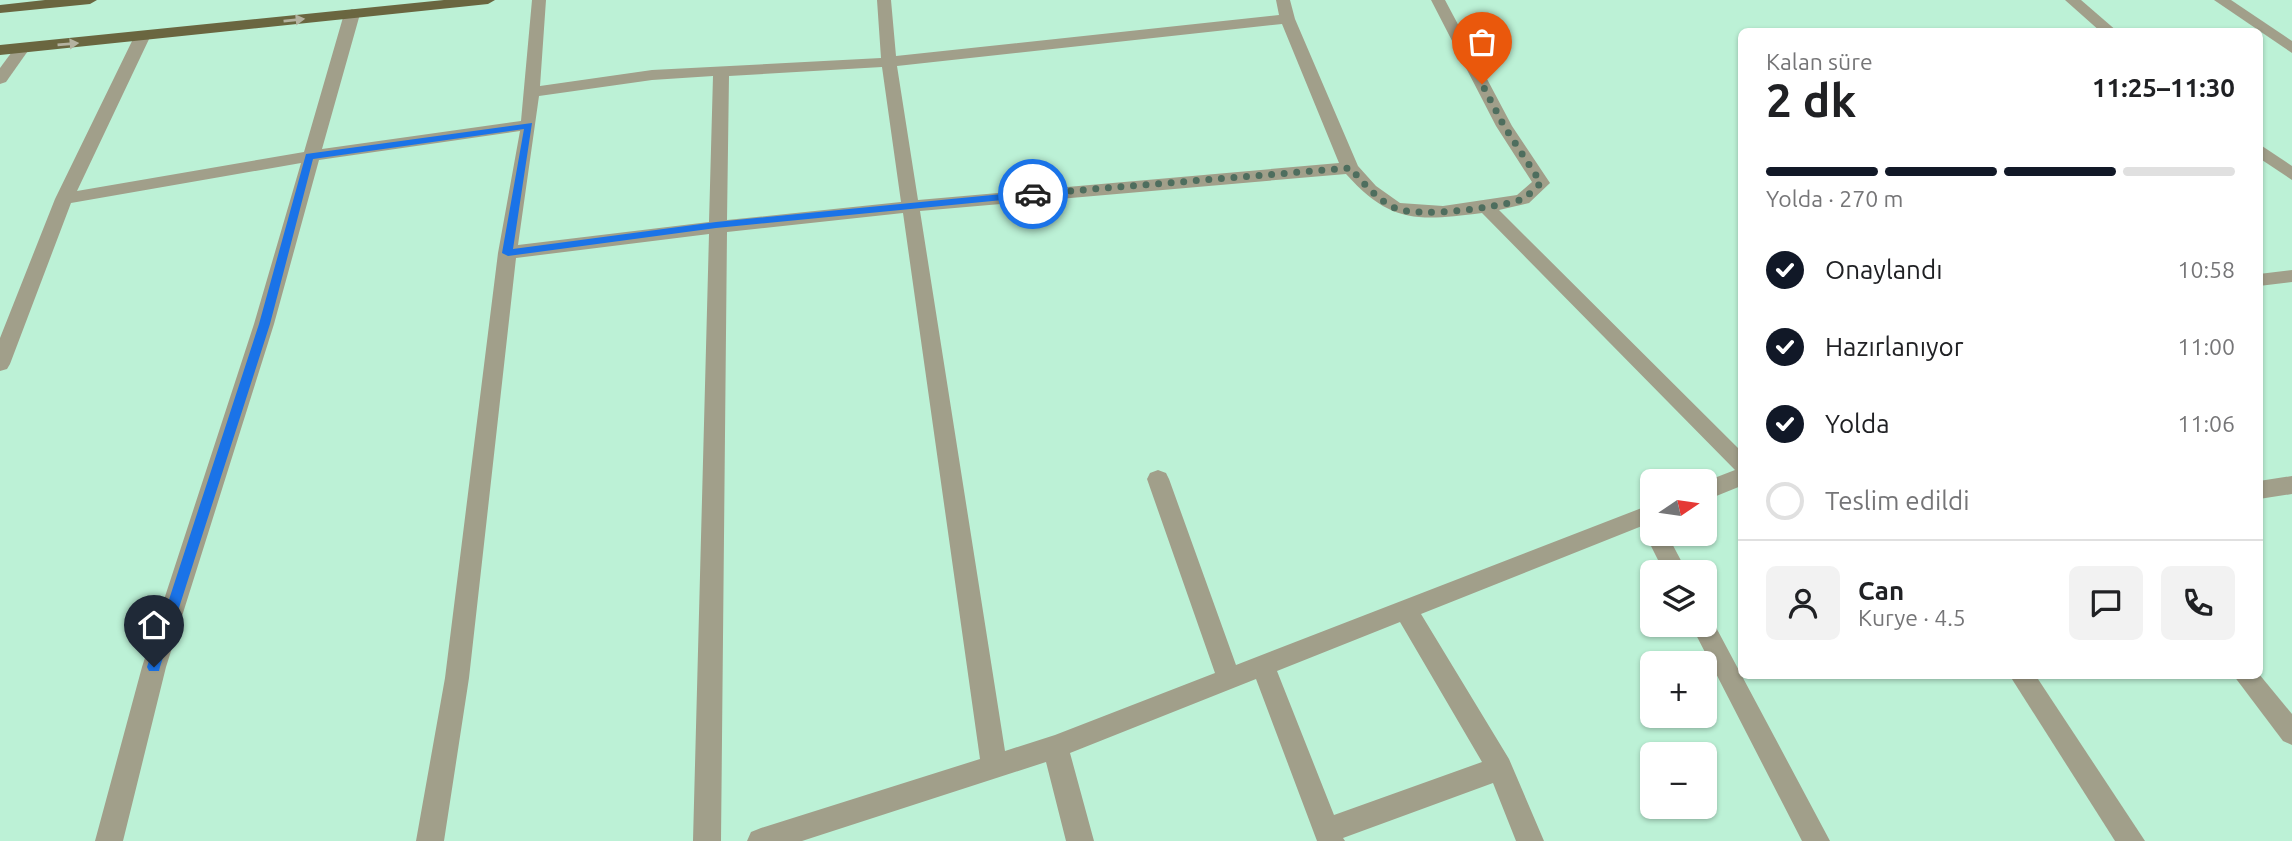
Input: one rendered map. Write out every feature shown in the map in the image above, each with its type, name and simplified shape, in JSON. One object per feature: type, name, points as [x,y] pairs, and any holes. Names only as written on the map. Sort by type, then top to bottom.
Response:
[{"type":"main road","points":[[0,9],[90,0]]},
{"type":"main road","points":[[0,50],[488,0]]},
{"type":"street","points":[[430,841],[457,678],[472,528],[508,253],[529,125],[539,0]]},
{"type":"street","points":[[884,0],[889,62],[909,205],[994,767]]},
{"type":"street","points":[[1283,0],[1287,19],[1350,168],[1370,190],[1396,208],[1443,212],[1523,199],[1541,183],[1504,126],[1438,0]]},
{"type":"street","points":[[2071,0],[2106,28]]},
{"type":"street","points":[[2221,0],[2262,28]]},
{"type":"street","points":[[109,841],[154,667],[264,324],[309,156],[352,14]]},
{"type":"street","points":[[532,92],[652,75],[889,62],[1287,19]]},
{"type":"street","points":[[2263,28],[2292,48]]},
{"type":"street","points":[[0,364],[64,199],[142,37]]},
{"type":"street","points":[[0,79],[22,48]]},
{"type":"street","points":[[707,841],[716,225],[721,71]]},
{"type":"street","points":[[64,199],[309,156],[529,125]]},
{"type":"street","points":[[2263,152],[2292,175]]},
{"type":"street","points":[[508,253],[716,225],[909,205],[1350,168]]},
{"type":"street","points":[[1486,207],[1738,461]]},
{"type":"street","points":[[2263,279],[2292,276]]},
{"type":"street","points":[[1717,487],[1738,478]]},
{"type":"street","points":[[1158,479],[1229,679]]},
{"type":"street","points":[[2263,489],[2292,485]]},
{"type":"street","points":[[761,841],[790,837],[1055,747],[1406,610],[1640,526]]},
{"type":"street","points":[[1406,610],[1500,768],[1530,841]]},
{"type":"street","points":[[1709,637],[1816,841]]},
{"type":"street","points":[[1263,666],[1329,836],[1500,768]]},
{"type":"street","points":[[2024,679],[2131,841]]},
{"type":"street","points":[[2248,679],[2292,733]]},
{"type":"street","points":[[1055,747],[1080,841]]},
{"type":"way so far","points":[[1033,194],[1350,168],[1370,190],[1396,208],[1443,212],[1523,199],[1541,183],[1528,159],[1504,126],[1482,84]]},
{"type":"route","points":[[154,667],[264,324],[309,156],[529,125],[508,253],[716,225],[1033,194]]}]
